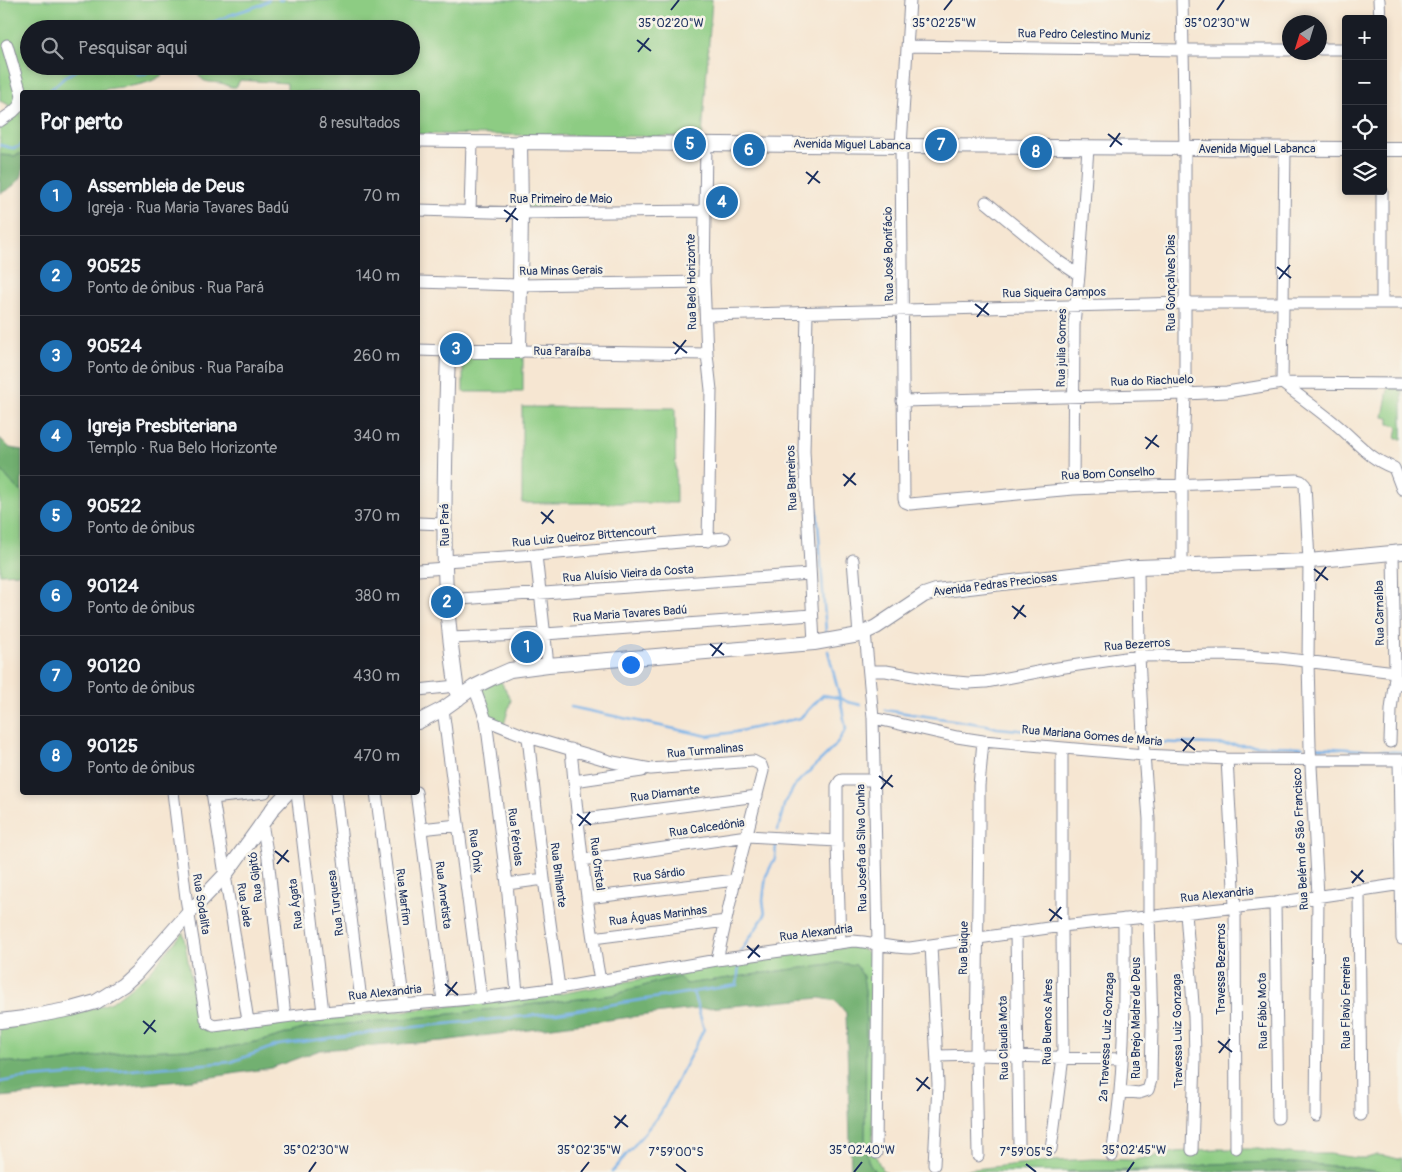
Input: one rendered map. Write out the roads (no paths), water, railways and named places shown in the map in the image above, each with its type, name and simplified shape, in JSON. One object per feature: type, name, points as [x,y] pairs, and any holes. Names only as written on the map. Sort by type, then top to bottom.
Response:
[{"type":"main road","name":"Avenida Miguel Labanca","points":[[520,142],[1342,149]]},
{"type":"main road","points":[[519,351],[520,142]]},
{"type":"main road","points":[[1387,149],[1402,149]]},
{"type":"main road","name":"Rua Paraíba","points":[[448,351],[519,351]]},
{"type":"main road","name":"Rua Pará","points":[[448,351],[444,524],[445,564],[450,638],[457,692]]},
{"type":"main road","name":"Avenida Pedras Preciosas","points":[[420,721],[443,709],[457,692],[474,687],[510,670],[814,642],[862,634],[876,627],[924,595],[936,591],[1138,567],[1309,561],[1397,553]]},
{"type":"main road","points":[[0,1021],[71,1009],[96,1002],[123,985],[225,875],[262,822],[285,795]]},
{"type":"street","name":"Rua José Bonifácio","points":[[910,0],[901,146],[904,499],[905,502],[910,504]]},
{"type":"street","name":"Rua Gonçalves Dias","points":[[1182,0],[1185,149],[1185,394],[1182,566]]},
{"type":"street","points":[[1379,0],[1380,15]]},
{"type":"street","points":[[7,45],[20,90]]},
{"type":"street","name":"Rua Pedro Celestino Muniz","points":[[908,46],[1282,50]]},
{"type":"street","points":[[1327,50],[1342,49]]},
{"type":"street","points":[[0,121],[13,112],[20,101]]},
{"type":"street","name":"Avenida Miguel Labanca","points":[[420,141],[520,142]]},
{"type":"street","points":[[470,211],[472,142]]},
{"type":"street","name":"Rua Belo Horizonte","points":[[706,144],[704,282],[707,354],[711,390],[708,541]]},
{"type":"street","name":"Rua julia Gomes","points":[[1073,489],[1074,325],[1088,148]]},
{"type":"street","points":[[1285,149],[1282,384],[1338,427],[1371,457],[1394,468],[1402,489]]},
{"type":"street","points":[[1382,195],[1382,303]]},
{"type":"street","points":[[986,202],[1058,261],[1079,275]]},
{"type":"street","name":"Rua Primeiro de Maio","points":[[420,210],[521,213],[705,211]]},
{"type":"street","name":"Rua Minas Gerais","points":[[420,282],[520,285],[704,282]]},
{"type":"street","name":"Rua Siqueira Campos","points":[[706,315],[1185,303],[1402,303]]},
{"type":"street","name":"Rua Barreiros","points":[[807,313],[804,451],[814,642]]},
{"type":"street","name":"Rua Paraíba","points":[[420,350],[448,351]]},
{"type":"street","name":"Rua Paraíba","points":[[519,351],[707,354]]},
{"type":"street","name":"Rua do Riachuelo","points":[[902,401],[1185,394],[1227,392],[1282,384],[1402,384]]},
{"type":"street","name":"Rua Bom Conselho","points":[[910,504],[1073,489],[1297,480],[1305,485]]},
{"type":"street","name":"Rua Belém de São Francisco","points":[[1305,485],[1309,561],[1308,661],[1311,760],[1318,896],[1316,1116]]},
{"type":"street","points":[[420,523],[444,524]]},
{"type":"street","name":"Rua Luiz Queiroz Bittencourt","points":[[420,570],[445,564],[725,538]]},
{"type":"street","name":"Rua Carnaíba","points":[[1390,742],[1391,710],[1397,678],[1397,553]]},
{"type":"street","points":[[536,555],[548,665]]},
{"type":"street","name":"Rua Josefa da Silva Cunha","points":[[853,560],[862,634],[869,670],[873,718],[878,944],[876,1153]]},
{"type":"street","points":[[1138,567],[1138,656],[1150,819],[1149,916]]},
{"type":"street","name":"Rua Aluísio Vieira da Costa","points":[[448,600],[810,574]]},
{"type":"street","name":"Rua Maria Tavares Badú","points":[[450,638],[544,634],[812,616]]},
{"type":"street","name":"Rua Bezerros","points":[[869,670],[968,683],[986,682],[1058,668],[1138,656],[1228,655],[1308,661],[1397,678]]},
{"type":"street","name":"Rua Pérolas","points":[[474,687],[486,720],[507,884],[517,993]]},
{"type":"street","points":[[420,690],[457,692]]},
{"type":"street","name":"Rua Ônix","points":[[443,709],[480,998]]},
{"type":"street","name":"Rua Mariana Gomes de Maria","points":[[873,718],[983,741],[1144,755],[1227,759],[1400,760]]},
{"type":"street","name":"Rua Turmalinas","points":[[486,720],[528,736],[613,762],[651,769],[753,761],[763,768],[717,960]]},
{"type":"street","name":"Rua Brilhante","points":[[528,736],[544,879],[559,988]]},
{"type":"street","name":"Rua Buique","points":[[978,1156],[976,1055],[979,796],[983,741]]},
{"type":"street","name":"Rua Buenos Aires","points":[[1051,1149],[1063,1057],[1062,748]]},
{"type":"street","name":"Rua Cristal","points":[[571,749],[577,820],[600,981]]},
{"type":"street","name":"Travessa Bezerros","points":[[1227,759],[1235,906],[1236,1148]]},
{"type":"street","points":[[1400,760],[1402,939]]},
{"type":"street","points":[[574,781],[651,769]]},
{"type":"street","points":[[840,943],[837,841],[838,783],[842,780],[874,780]]},
{"type":"street","name":"Rua Sodalita","points":[[173,795],[189,914],[206,1019]]},
{"type":"street","name":"Rua Jade","points":[[212,795],[248,1021]]},
{"type":"street","name":"Rua Ágata","points":[[297,795],[323,1012]]},
{"type":"street","name":"Rua Turquesa","points":[[336,795],[362,1009]]},
{"type":"street","name":"Rua Marfim","points":[[376,795],[404,1005]]},
{"type":"street","name":"Rua Ametista","points":[[416,795],[443,1001]]},
{"type":"street","name":"Rua Diamante","points":[[577,820],[756,796]]},
{"type":"street","name":"Rua Gipitó","points":[[262,822],[268,858],[285,1017]]},
{"type":"street","points":[[421,829],[458,825]]},
{"type":"street","name":"Rua Calcedônia","points":[[582,860],[747,836],[837,841]]},
{"type":"street","points":[[507,884],[544,879]]},
{"type":"street","name":"Rua Sárdio","points":[[587,898],[735,880]]},
{"type":"street","name":"Rua Alexandria","points":[[206,1019],[214,1026],[323,1012],[480,998],[559,988],[717,960],[853,941],[903,948],[1062,926],[1275,903],[1402,884]]},
{"type":"street","name":"Rua Flavio Ferreira","points":[[1359,890],[1361,1116]]},
{"type":"street","name":"Rua Fábio Mota","points":[[1275,903],[1278,1118]]},
{"type":"street","name":"Travessa Luiz Gonzaga","points":[[1186,913],[1195,1058],[1192,1150]]},
{"type":"street","name":"Rua Brejo Madre de Deus","points":[[1120,1091],[1139,1093],[1148,1090],[1151,1080],[1152,1026],[1149,916]]},
{"type":"street","name":"2ª Travessa Luiz Gonzaga","points":[[1112,1156],[1122,1059],[1124,919]]},
{"type":"street","name":"Rua Águas Marinhas","points":[[593,938],[726,921]]},
{"type":"street","name":"Rua Claudia Mota","points":[[1016,932],[1019,1143]]},
{"type":"street","points":[[931,944],[938,1056],[934,1165]]},
{"type":"street","points":[[938,1056],[976,1055],[1122,1059]]},
{"type":"waterway","points":[[219,20],[269,0]]},
{"type":"waterway","points":[[50,90],[68,75]]},
{"type":"waterway","points":[[0,145],[15,148],[20,146]]},
{"type":"waterway","points":[[817,509],[826,632]]},
{"type":"waterway","points":[[778,830],[784,805],[795,785],[835,746],[846,729],[828,651]]},
{"type":"waterway","points":[[571,707],[708,736],[800,718],[823,695],[861,705]]},
{"type":"waterway","points":[[885,710],[997,728],[1135,741]]},
{"type":"waterway","points":[[1149,742],[1303,747]]},
{"type":"waterway","points":[[1314,747],[1402,752]]},
{"type":"waterway","points":[[741,951],[765,915],[763,900],[766,876],[775,858],[776,845]]},
{"type":"waterway","points":[[0,1082],[17,1079],[231,1062],[278,1045],[404,1028],[557,1013],[737,985],[739,965]]},
{"type":"waterway","points":[[612,1172],[660,1114],[704,1029],[693,992]]},
{"type":"place","name":"90522","points":[[690,144]]},
{"type":"place","name":"90120","points":[[941,145]]},
{"type":"place","name":"90124","points":[[749,150]]},
{"type":"place","name":"90125","points":[[1036,152]]},
{"type":"place","name":"Igreja Presbiteriana","points":[[722,202]]},
{"type":"place","name":"90524","points":[[456,349]]},
{"type":"place","name":"90525","points":[[447,602]]},
{"type":"place","name":"Assembleia de Deus","points":[[527,647]]}]
